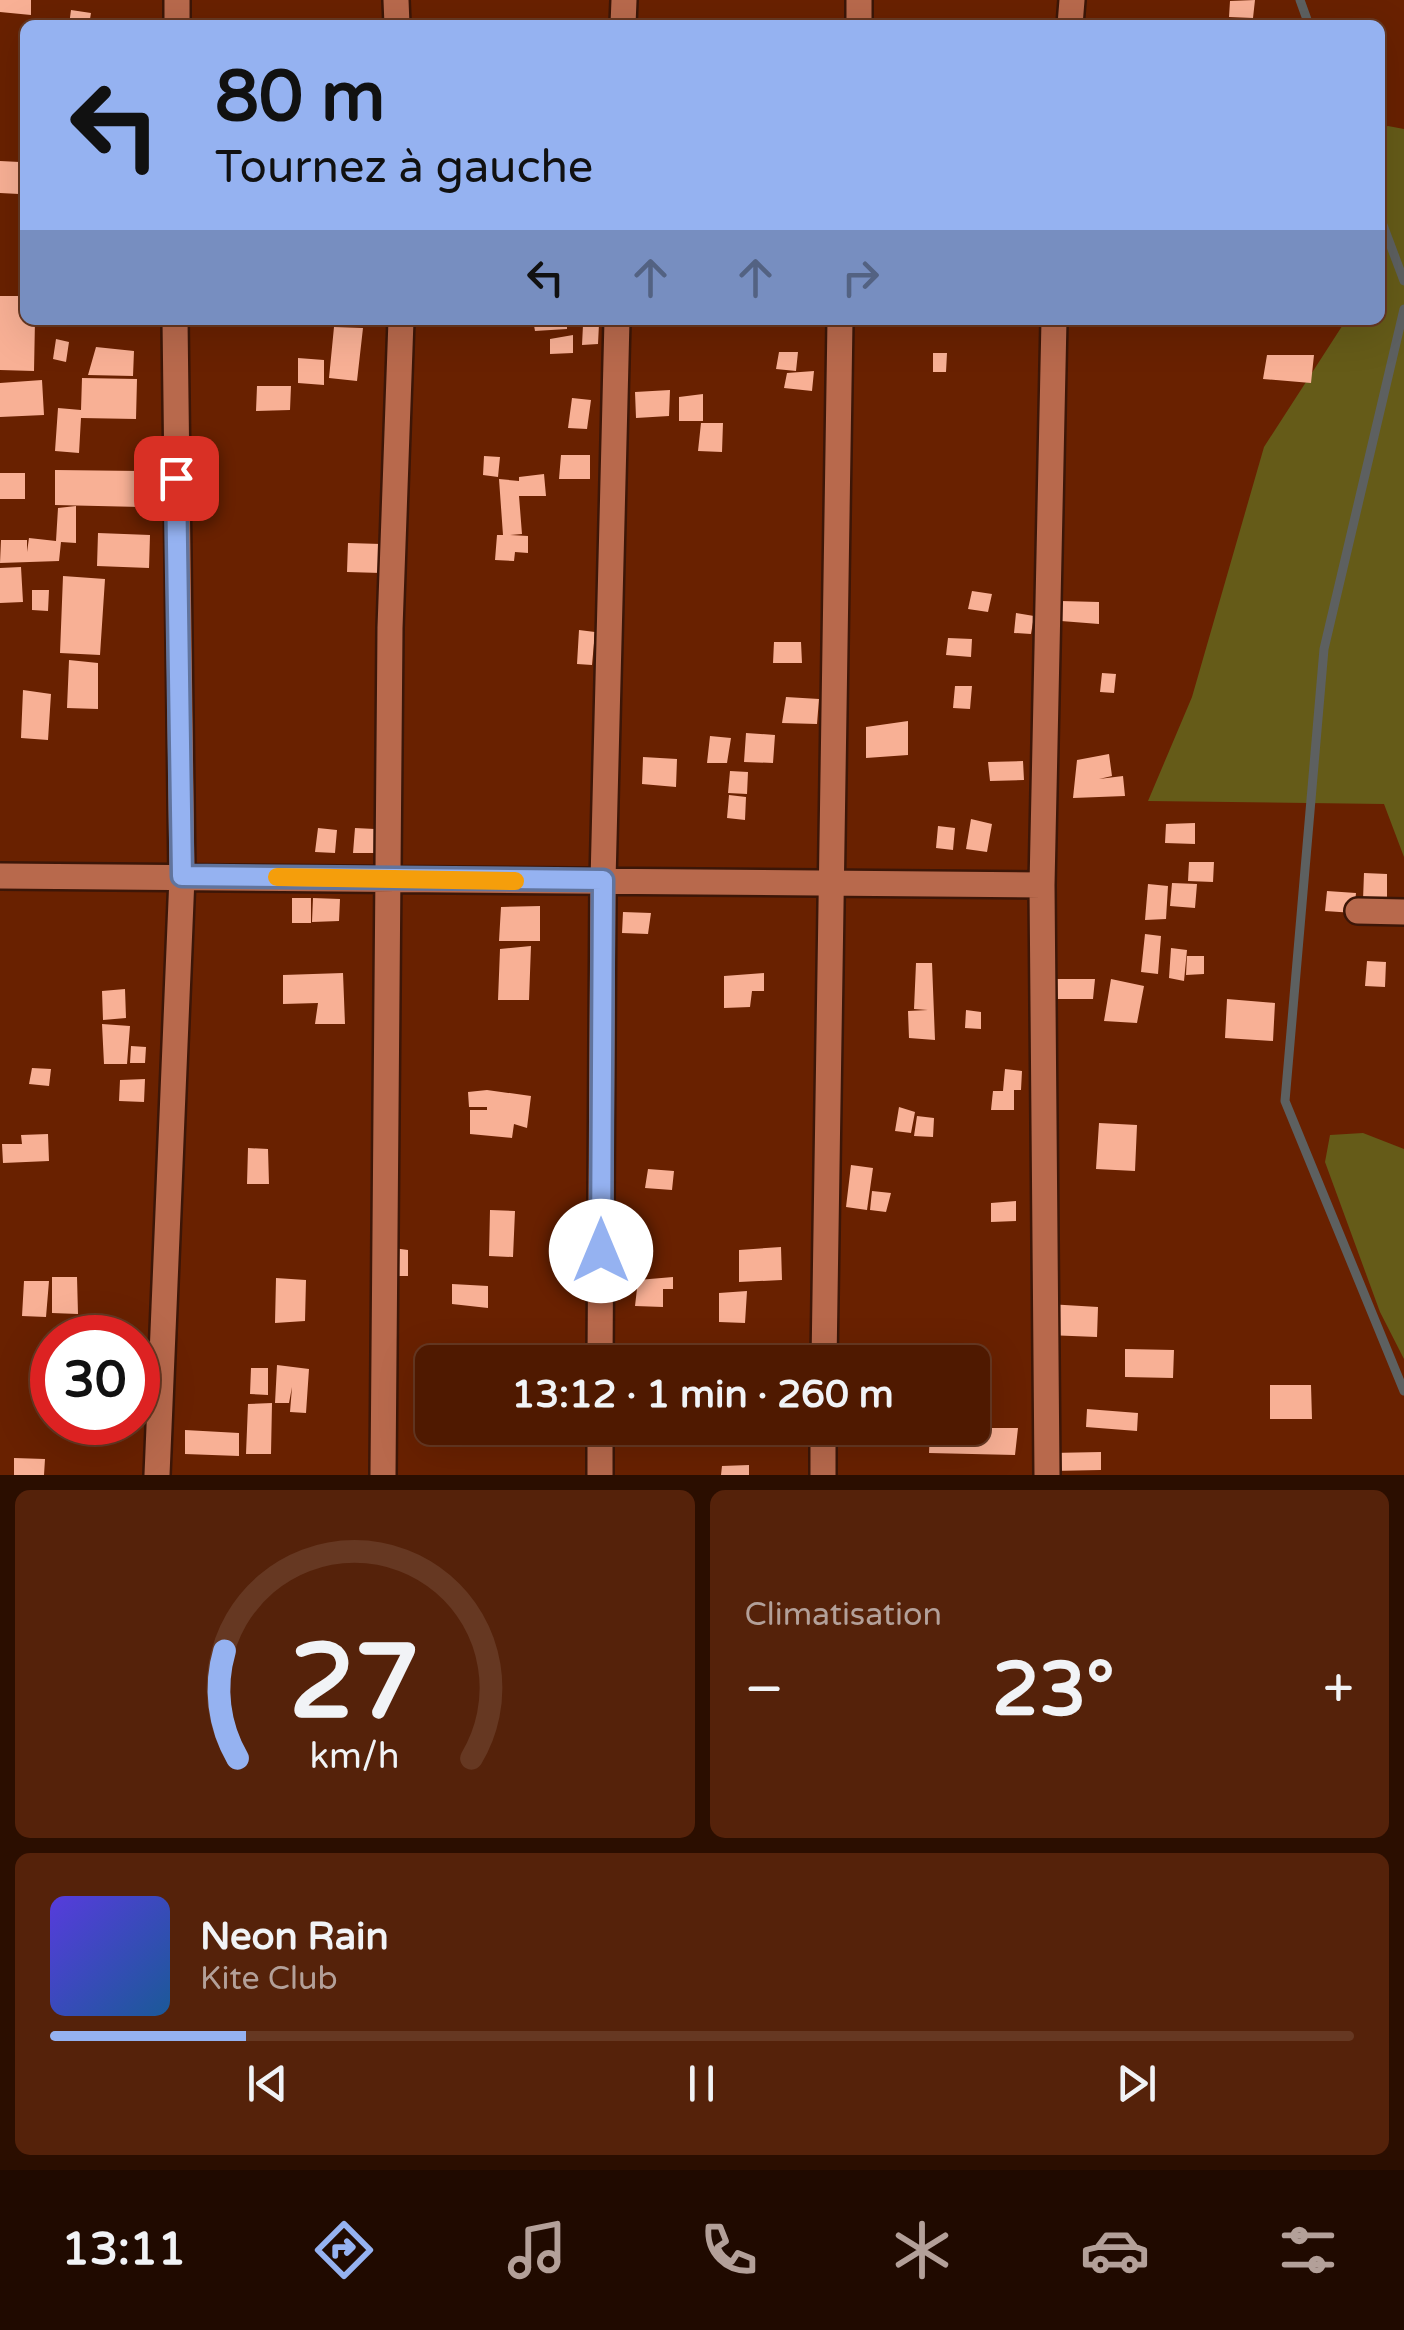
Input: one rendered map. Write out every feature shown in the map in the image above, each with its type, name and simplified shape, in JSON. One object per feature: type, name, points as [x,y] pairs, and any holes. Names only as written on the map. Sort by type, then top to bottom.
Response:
[{"type":"street","points":[[157,1475],[182,876],[175,325]]},
{"type":"street","points":[[383,1475],[388,878],[401,325]]},
{"type":"street","points":[[600,1345],[603,880],[617,325]]},
{"type":"street","points":[[824,1345],[840,325]]},
{"type":"street","points":[[1047,1475],[1042,885],[1054,325]]},
{"type":"street","points":[[0,876],[1042,885]]},
{"type":"street","points":[[1358,911],[1404,912]]},
{"type":"street","points":[[600,1445],[600,1475]]},
{"type":"street","points":[[823,1445],[823,1475]]},
{"type":"shaded area","points":[[1385,127],[1404,129],[1404,857],[1384,804],[1148,801],[1192,697],[1264,447],[1343,325],[1385,325]]},
{"type":"shaded area","points":[[1363,1133],[1404,1149],[1404,1359],[1380,1312],[1325,1162],[1330,1135]]},
{"type":"building","points":[[0,0],[31,0],[31,15],[0,12]]},
{"type":"building","points":[[1255,0],[1253,18],[1229,17],[1230,1]]},
{"type":"building","points":[[71,10],[91,13],[90,20],[70,20]]},
{"type":"building","points":[[0,161],[20,162],[19,194],[0,193]]},
{"type":"building","points":[[0,296],[20,296],[20,325],[35,325],[34,371],[0,370]]},
{"type":"building","points":[[534,325],[567,325],[567,329],[535,331]]},
{"type":"building","points":[[583,325],[599,325],[598,344],[582,345]]},
{"type":"building","points":[[334,327],[363,328],[357,381],[329,378]]},
{"type":"building","points":[[573,335],[573,353],[550,354],[550,339]]},
{"type":"building","points":[[56,339],[69,342],[66,362],[53,359]]},
{"type":"building","points":[[96,347],[134,351],[133,376],[88,375]]},
{"type":"building","points":[[779,352],[798,352],[796,371],[776,369]]},
{"type":"building","points":[[933,353],[947,353],[946,372],[933,372]]},
{"type":"building","points":[[1267,355],[1314,355],[1311,383],[1263,379]]},
{"type":"building","points":[[298,358],[324,360],[324,385],[298,383]]},
{"type":"building","points":[[814,371],[812,391],[784,388],[787,373]]},
{"type":"building","points":[[82,378],[137,379],[136,419],[81,418],[79,453],[55,451],[58,408],[81,410]]},
{"type":"building","points":[[42,380],[44,415],[0,417],[0,383]]},
{"type":"building","points":[[257,386],[291,386],[290,410],[256,411]]},
{"type":"building","points":[[670,390],[669,416],[636,418],[635,392]]},
{"type":"building","points":[[703,394],[703,421],[679,421],[679,397]]},
{"type":"building","points":[[572,398],[591,400],[587,429],[568,428]]},
{"type":"building","points":[[701,423],[723,423],[722,452],[698,451]]},
{"type":"building","points":[[561,455],[590,455],[590,479],[559,479]]},
{"type":"building","points":[[484,456],[500,457],[498,477],[483,475]]},
{"type":"building","points":[[55,470],[141,471],[141,507],[55,505]]},
{"type":"building","points":[[0,473],[25,473],[25,499],[0,499]]},
{"type":"building","points":[[544,474],[546,496],[519,496],[522,534],[510,535],[528,536],[528,553],[515,552],[514,561],[495,560],[497,535],[503,535],[499,479],[519,481],[519,477]]},
{"type":"building","points":[[76,506],[76,543],[61,542],[59,561],[0,563],[1,540],[27,540],[27,552],[29,538],[56,541],[58,508]]},
{"type":"building","points":[[98,533],[150,535],[149,568],[97,566]]},
{"type":"building","points":[[348,543],[381,544],[381,573],[347,572]]},
{"type":"building","points":[[21,567],[23,602],[0,603],[0,568]]},
{"type":"building","points":[[63,576],[105,579],[100,655],[60,653]]},
{"type":"building","points":[[32,590],[49,590],[48,611],[32,610]]},
{"type":"building","points":[[972,591],[992,594],[988,612],[968,609]]},
{"type":"building","points":[[1061,601],[1099,602],[1099,624],[1061,621]]},
{"type":"building","points":[[1016,613],[1034,616],[1031,634],[1014,633]]},
{"type":"building","points":[[579,630],[595,632],[592,665],[577,664]]},
{"type":"building","points":[[948,638],[972,639],[971,657],[946,655]]},
{"type":"building","points":[[774,642],[801,642],[802,663],[773,663]]},
{"type":"building","points":[[69,660],[98,663],[98,709],[67,708]]},
{"type":"building","points":[[1102,673],[1116,674],[1114,693],[1100,692]]},
{"type":"building","points":[[955,686],[972,686],[970,709],[953,708]]},
{"type":"building","points":[[23,690],[51,694],[48,740],[21,738]]},
{"type":"building","points":[[786,697],[819,699],[817,724],[782,723]]},
{"type":"building","points":[[908,721],[908,755],[866,758],[866,727]]},
{"type":"building","points":[[746,733],[775,735],[773,763],[744,762]]},
{"type":"building","points":[[710,736],[731,738],[727,763],[707,763]]},
{"type":"building","points":[[1109,754],[1112,776],[1099,779],[1123,776],[1125,796],[1073,798],[1077,760]]},
{"type":"building","points":[[643,757],[677,759],[676,787],[642,784]]},
{"type":"building","points":[[1023,761],[1024,780],[990,781],[988,762]]},
{"type":"building","points":[[730,771],[748,772],[747,794],[728,793]]},
{"type":"building","points":[[729,795],[746,797],[745,820],[727,818]]},
{"type":"building","points":[[971,819],[992,824],[987,852],[966,849]]},
{"type":"building","points":[[1195,823],[1195,844],[1165,843],[1166,824]]},
{"type":"building","points":[[938,826],[955,828],[953,850],[936,848]]},
{"type":"building","points":[[318,828],[337,830],[335,853],[315,852]]},
{"type":"building","points":[[355,828],[375,829],[376,853],[353,853]]},
{"type":"building","points":[[1189,862],[1214,862],[1213,882],[1188,881]]},
{"type":"building","points":[[1364,873],[1387,874],[1387,901],[1363,900]]},
{"type":"building","points":[[1172,883],[1197,884],[1195,908],[1170,906]]},
{"type":"building","points":[[1148,884],[1168,886],[1166,919],[1145,920]]},
{"type":"building","points":[[1327,891],[1356,893],[1354,913],[1325,911]]},
{"type":"building","points":[[292,898],[311,898],[311,923],[292,923]]},
{"type":"building","points":[[313,898],[340,899],[339,921],[312,922]]},
{"type":"building","points":[[540,906],[540,941],[499,941],[501,907]]},
{"type":"building","points":[[623,912],[651,913],[648,934],[622,933]]},
{"type":"building","points":[[1145,934],[1161,936],[1158,974],[1141,972]]},
{"type":"building","points":[[531,946],[529,1000],[498,1000],[500,949]]},
{"type":"building","points":[[1171,948],[1187,950],[1184,981],[1169,978]]},
{"type":"building","points":[[1187,956],[1204,956],[1204,974],[1186,975]]},
{"type":"building","points":[[1367,961],[1386,962],[1385,987],[1365,986]]},
{"type":"building","points":[[916,963],[932,963],[935,1040],[909,1038],[908,1011],[928,1010],[914,1009]]},
{"type":"building","points":[[343,973],[345,1024],[315,1024],[318,1003],[283,1004],[283,975]]},
{"type":"building","points":[[764,973],[764,991],[752,991],[750,1007],[724,1008],[724,976]]},
{"type":"building","points":[[1048,979],[1095,979],[1093,999],[1047,999]]},
{"type":"building","points":[[1111,979],[1144,986],[1137,1023],[1104,1021]]},
{"type":"building","points":[[125,989],[126,1018],[103,1020],[102,991]]},
{"type":"building","points":[[1227,999],[1275,1003],[1273,1041],[1225,1038]]},
{"type":"building","points":[[966,1010],[981,1012],[981,1029],[965,1028]]},
{"type":"building","points":[[102,1024],[130,1026],[127,1064],[104,1064]]},
{"type":"building","points":[[131,1046],[146,1047],[145,1063],[130,1063]]},
{"type":"building","points":[[32,1068],[51,1069],[49,1086],[29,1084]]},
{"type":"building","points":[[1005,1069],[1022,1071],[1021,1090],[1014,1090],[1014,1110],[991,1110],[993,1091],[1003,1091]]},
{"type":"building","points":[[145,1079],[144,1102],[119,1101],[120,1080]]},
{"type":"building","points":[[487,1090],[531,1096],[527,1128],[514,1124],[512,1138],[470,1134],[470,1110],[487,1107],[469,1107],[468,1092]]},
{"type":"building","points":[[899,1107],[915,1112],[911,1133],[895,1131]]},
{"type":"building","points":[[917,1116],[934,1118],[933,1137],[914,1136]]},
{"type":"building","points":[[1099,1123],[1137,1125],[1135,1171],[1096,1169]]},
{"type":"building","points":[[48,1134],[49,1161],[3,1163],[2,1144],[22,1144],[21,1135]]},
{"type":"building","points":[[248,1148],[268,1149],[269,1184],[247,1184]]},
{"type":"building","points":[[851,1165],[873,1168],[867,1210],[846,1207]]},
{"type":"building","points":[[648,1169],[674,1171],[672,1190],[645,1188]]},
{"type":"building","points":[[872,1191],[891,1193],[886,1212],[870,1210]]},
{"type":"building","points":[[1016,1201],[1016,1221],[991,1222],[991,1203]]},
{"type":"building","points":[[490,1210],[515,1211],[513,1257],[489,1256]]},
{"type":"building","points":[[781,1247],[782,1280],[739,1282],[739,1250]]},
{"type":"building","points":[[393,1248],[408,1250],[408,1276],[392,1276]]},
{"type":"building","points":[[52,1277],[77,1277],[78,1314],[52,1313]]},
{"type":"building","points":[[673,1277],[673,1289],[663,1289],[663,1307],[635,1306],[638,1280]]},
{"type":"building","points":[[276,1278],[306,1280],[305,1321],[275,1323]]},
{"type":"building","points":[[24,1281],[49,1281],[46,1315],[22,1316]]},
{"type":"building","points":[[452,1284],[488,1286],[488,1308],[452,1304]]},
{"type":"building","points":[[747,1291],[745,1323],[719,1322],[719,1293]]},
{"type":"building","points":[[1048,1304],[1098,1307],[1097,1337],[1047,1335]]},
{"type":"building","points":[[1125,1349],[1174,1350],[1173,1378],[1125,1377]]},
{"type":"building","points":[[277,1365],[309,1369],[306,1413],[290,1412],[292,1387],[289,1403],[275,1403]]},
{"type":"building","points":[[251,1368],[268,1368],[268,1395],[250,1394]]},
{"type":"building","points":[[1270,1385],[1311,1385],[1312,1419],[1270,1419]]},
{"type":"building","points":[[272,1403],[271,1454],[246,1454],[248,1404]]},
{"type":"building","points":[[1087,1409],[1138,1413],[1137,1431],[1086,1427]]},
{"type":"building","points":[[990,1428],[1018,1428],[1015,1455],[929,1453],[929,1445],[990,1445]]},
{"type":"building","points":[[185,1430],[239,1433],[239,1456],[185,1454]]},
{"type":"building","points":[[1101,1452],[1101,1470],[1052,1471],[1051,1453]]},
{"type":"building","points":[[14,1458],[45,1459],[44,1475],[14,1475]]},
{"type":"building","points":[[749,1465],[749,1475],[721,1475],[722,1466]]},
{"type":"waterway","points":[[1300,0],[1307,20]]},
{"type":"waterway","points":[[1385,230],[1404,281]]},
{"type":"waterway","points":[[1404,309],[1324,649],[1285,1101],[1404,1391]]},
{"type":"slow traffic","points":[[277,877],[515,881]]},
{"type":"route","points":[[176,478],[182,876],[603,880],[601,1251]]}]
